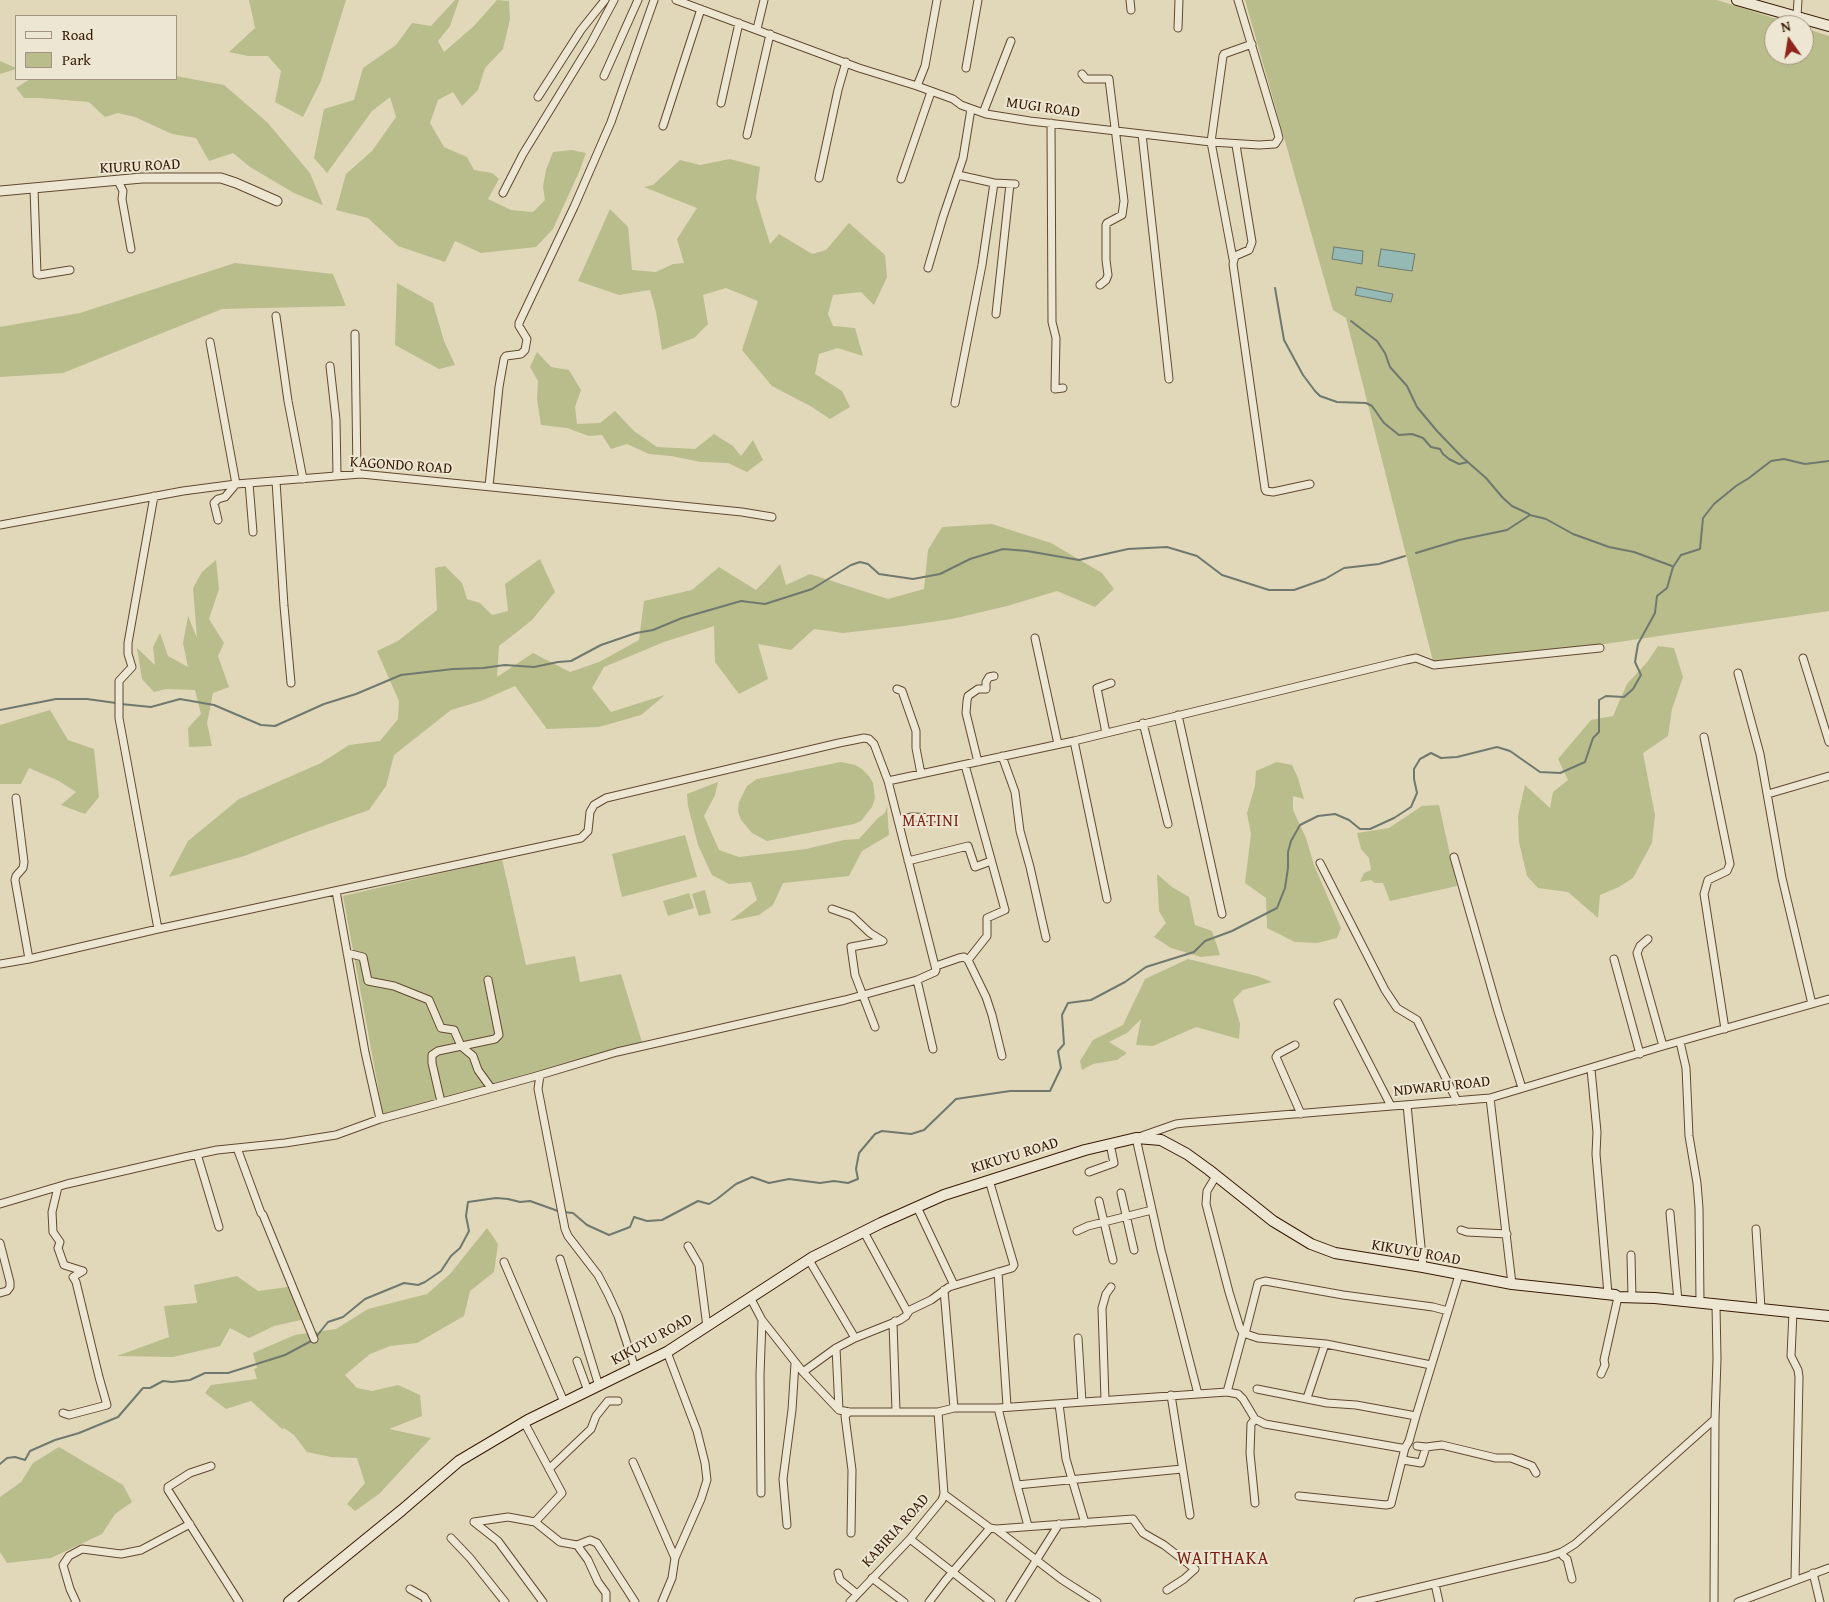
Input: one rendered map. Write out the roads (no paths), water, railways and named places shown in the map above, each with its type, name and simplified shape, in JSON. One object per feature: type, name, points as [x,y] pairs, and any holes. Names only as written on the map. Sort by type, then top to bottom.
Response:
[{"type":"main road","points":[[1737,0],[1793,15]]},
{"type":"main road","points":[[1814,21],[1829,26]]},
{"type":"main road","name":"KIKUYU ROAD","points":[[289,1602],[459,1461],[524,1422],[667,1352],[809,1260],[917,1206],[989,1180],[1136,1138],[1161,1140],[1187,1154],[1273,1221],[1312,1244],[1335,1253],[1512,1284],[1829,1316]]},
{"type":"street","points":[[538,97],[581,30],[605,0]]},
{"type":"street","points":[[503,193],[523,154],[591,43],[614,0]]},
{"type":"street","points":[[604,76],[638,0]]},
{"type":"street","points":[[489,486],[499,387],[504,359],[506,356],[521,354],[525,350],[527,340],[519,326],[519,322],[574,207],[611,122],[654,0]]},
{"type":"street","name":"MUGI ROAD","points":[[676,0],[685,1],[739,23],[917,86],[971,109],[1011,118],[1117,132],[1259,146],[1274,144],[1279,138],[1238,0]]},
{"type":"street","points":[[757,29],[764,0]]},
{"type":"street","points":[[917,86],[925,66],[937,0]]},
{"type":"street","points":[[966,68],[978,0]]},
{"type":"street","points":[[1130,0],[1131,10]]},
{"type":"street","points":[[1178,0],[1178,28]]},
{"type":"street","points":[[1797,15],[1798,0]]},
{"type":"street","points":[[663,126],[701,9]]},
{"type":"street","points":[[721,103],[739,23]]},
{"type":"street","points":[[747,135],[770,34]]},
{"type":"street","points":[[984,112],[1000,66],[1012,41]]},
{"type":"street","points":[[1252,44],[1224,54],[1221,61],[1211,142],[1233,259],[1264,489],[1273,492],[1310,484]]},
{"type":"street","points":[[819,178],[846,62]]},
{"type":"street","points":[[1082,74],[1086,78],[1110,79],[1124,201],[1124,212],[1121,217],[1106,225],[1108,275],[1106,280],[1100,285]]},
{"type":"street","points":[[901,178],[932,92]]},
{"type":"street","points":[[928,268],[963,158],[971,109]]},
{"type":"street","points":[[1051,123],[1052,315],[1056,338],[1055,389],[1063,388]]},
{"type":"street","points":[[1142,134],[1169,379]]},
{"type":"street","points":[[1233,259],[1238,254],[1249,250],[1252,242],[1236,144]]},
{"type":"street","points":[[958,175],[1013,184],[996,314]]},
{"type":"street","name":"KIURU ROAD","points":[[0,191],[142,178],[221,178],[277,201]]},
{"type":"street","points":[[118,180],[123,191],[122,199],[131,249]]},
{"type":"street","points":[[956,404],[994,182]]},
{"type":"street","points":[[34,189],[37,274],[70,270]]},
{"type":"street","points":[[960,353],[978,267],[982,257]]},
{"type":"street","points":[[276,316],[288,401],[303,479]]},
{"type":"street","points":[[355,334],[354,389],[357,474]]},
{"type":"street","points":[[210,342],[236,484],[225,498],[218,499],[214,503],[218,520]]},
{"type":"street","points":[[330,366],[336,420],[338,475]]},
{"type":"street","name":"KAGONDO ROAD","points":[[0,525],[154,496],[236,484],[357,474],[489,486],[772,517]]},
{"type":"street","points":[[276,481],[291,683]]},
{"type":"street","points":[[249,483],[253,532]]},
{"type":"street","points":[[154,496],[128,642],[128,654],[132,668],[121,677],[119,682],[119,718],[158,929]]},
{"type":"street","points":[[1035,638],[1058,744]]},
{"type":"street","points":[[888,781],[1074,741],[1416,658],[1434,665],[1600,648]]},
{"type":"street","points":[[1803,658],[1829,742]]},
{"type":"street","points":[[1738,673],[1760,754],[1782,878],[1812,1004]]},
{"type":"street","points":[[978,762],[966,713],[966,701],[968,696],[978,689],[986,689],[986,682],[994,676]]},
{"type":"street","points":[[1106,733],[1097,688],[1111,683]]},
{"type":"street","points":[[897,689],[902,691],[916,731],[916,748],[921,774]]},
{"type":"street","points":[[1178,715],[1222,914]]},
{"type":"street","points":[[1143,723],[1168,824]]},
{"type":"street","points":[[1704,737],[1730,864],[1727,871],[1708,880],[1704,894],[1724,1029]]},
{"type":"street","points":[[0,963],[29,959],[158,929],[581,838],[588,831],[590,812],[594,805],[606,798],[839,742],[864,738],[869,739],[874,744],[888,781],[936,966],[936,971],[917,980],[862,995],[617,1052],[380,1119],[336,1135],[197,1154],[58,1187],[0,1204]]},
{"type":"street","points":[[1074,741],[1107,899]]},
{"type":"street","points":[[1002,756],[1016,792],[1020,831],[1046,938]]},
{"type":"street","points":[[965,764],[1004,910],[988,918],[987,936],[968,960]]},
{"type":"street","points":[[1768,794],[1829,776]]},
{"type":"street","points":[[16,798],[24,862],[23,868],[15,880],[29,959]]},
{"type":"street","points":[[898,820],[912,817],[939,818]]},
{"type":"street","points":[[908,861],[968,846],[975,867],[991,861]]},
{"type":"street","points":[[1454,858],[1522,1088]]},
{"type":"street","points":[[1320,863],[1385,990],[1397,1008],[1417,1020],[1457,1101]]},
{"type":"street","points":[[336,891],[380,1119]]},
{"type":"street","points":[[832,909],[852,916],[870,933],[883,941],[851,947],[855,975],[874,1027]]},
{"type":"street","points":[[1648,939],[1640,946],[1637,953],[1663,1046]]},
{"type":"street","points":[[347,953],[363,957],[368,981],[394,986],[429,1000],[441,1028],[454,1030],[461,1046],[473,1056],[478,1070],[491,1088]]},
{"type":"street","points":[[936,966],[964,957],[968,960],[986,997],[1002,1056]]},
{"type":"street","points":[[1614,959],[1640,1054]]},
{"type":"street","points":[[441,1102],[432,1063],[432,1055],[438,1051],[495,1039],[499,1035],[500,1032],[488,980]]},
{"type":"street","points":[[917,980],[933,1049]]},
{"type":"street","name":"NDWARU ROAD","points":[[1136,1138],[1176,1124],[1490,1098],[1829,999]]},
{"type":"street","points":[[1338,1003],[1391,1106]]},
{"type":"street","points":[[1680,1042],[1686,1068],[1689,1136],[1699,1208],[1700,1302]]},
{"type":"street","points":[[1295,1046],[1278,1054],[1276,1057],[1301,1114]]},
{"type":"street","points":[[1591,1069],[1596,1125],[1596,1154],[1613,1295],[1604,1360],[1605,1365],[1601,1374]]},
{"type":"street","points":[[540,1075],[538,1090],[565,1229],[568,1236],[598,1275],[608,1294],[618,1316],[635,1368]]},
{"type":"street","points":[[525,1079],[538,1090]]},
{"type":"street","points":[[1490,1098],[1512,1284]]},
{"type":"street","points":[[1407,1105],[1422,1267]]},
{"type":"street","points":[[1136,1138],[1198,1394]]},
{"type":"street","points":[[1090,1172],[1114,1163],[1110,1144]]},
{"type":"street","points":[[237,1148],[261,1213],[314,1339]]},
{"type":"street","points":[[197,1154],[219,1227]]},
{"type":"street","points":[[1216,1176],[1207,1191],[1206,1204],[1229,1292],[1240,1328],[1244,1333],[1258,1338],[1325,1344],[1431,1364]]},
{"type":"street","points":[[803,1372],[836,1348],[906,1316],[908,1312],[954,1285],[1012,1268],[1014,1265],[989,1180]]},
{"type":"street","points":[[58,1187],[52,1212],[53,1232],[60,1242],[58,1248],[64,1265],[83,1271],[73,1277],[76,1282],[107,1405],[69,1415],[64,1413]]},
{"type":"street","points":[[1121,1193],[1134,1250]]},
{"type":"street","points":[[1099,1201],[1113,1260]]},
{"type":"street","points":[[917,1206],[954,1285]]},
{"type":"street","points":[[1077,1231],[1152,1210]]},
{"type":"street","points":[[1670,1213],[1678,1301]]},
{"type":"street","points":[[1756,1229],[1761,1308]]},
{"type":"street","points":[[1462,1230],[1467,1232],[1507,1234]]},
{"type":"street","points":[[864,1232],[908,1313]]},
{"type":"street","points":[[0,1243],[10,1282],[10,1287],[7,1291],[0,1294]]},
{"type":"street","points":[[688,1246],[699,1265],[707,1326]]},
{"type":"street","points":[[1631,1255],[1632,1297]]},
{"type":"street","points":[[560,1259],[599,1386]]},
{"type":"street","points":[[809,1260],[855,1338]]},
{"type":"street","points":[[504,1262],[564,1402]]},
{"type":"street","points":[[998,1272],[1007,1406]]},
{"type":"street","points":[[1300,1496],[1390,1504],[1431,1364],[1460,1275]]},
{"type":"street","points":[[1227,1392],[1258,1283],[1265,1280],[1344,1295],[1433,1307],[1448,1311]]},
{"type":"street","points":[[1105,1400],[1102,1308],[1106,1294],[1111,1287]]},
{"type":"street","points":[[944,1290],[954,1408]]},
{"type":"street","points":[[751,1299],[762,1320],[795,1362],[839,1410],[849,1412],[938,1412],[954,1408],[998,1408],[1227,1392],[1238,1394],[1255,1419],[1265,1424],[1406,1448]]},
{"type":"street","points":[[1714,1602],[1715,1419],[1718,1359],[1716,1305]]},
{"type":"street","points":[[1793,1312],[1791,1356],[1798,1370],[1799,1377],[1795,1580]]},
{"type":"street","points":[[761,1493],[760,1375],[762,1320]]},
{"type":"street","points":[[896,1321],[893,1323],[896,1411]]},
{"type":"street","points":[[1078,1338],[1082,1402]]},
{"type":"street","points":[[1307,1398],[1325,1344]]},
{"type":"street","points":[[836,1348],[839,1410]]},
{"type":"street","points":[[662,1602],[672,1578],[675,1558],[701,1499],[706,1480],[705,1463],[697,1431],[667,1352]]},
{"type":"street","points":[[577,1361],[588,1391]]},
{"type":"street","points":[[787,1525],[783,1480],[792,1410],[795,1362]]},
{"type":"street","points":[[1256,1389],[1327,1403],[1416,1416]]},
{"type":"street","points":[[1171,1395],[1190,1515]]},
{"type":"street","points":[[549,1469],[591,1429],[596,1416],[608,1401],[618,1401]]},
{"type":"street","points":[[1059,1404],[1066,1459],[1085,1523]]},
{"type":"street","points":[[998,1408],[1028,1526]]},
{"type":"street","points":[[849,1412],[845,1416],[852,1470],[850,1533]]},
{"type":"street","name":"KABIRIA ROAD","points":[[850,1602],[910,1539],[942,1500],[944,1494],[938,1412]]},
{"type":"street","points":[[1254,1503],[1250,1453],[1251,1424],[1255,1419]]},
{"type":"street","points":[[1358,1602],[1562,1552],[1575,1544],[1715,1419]]},
{"type":"street","points":[[524,1422],[562,1493],[534,1522]]},
{"type":"street","points":[[1417,1446],[1426,1448],[1442,1446],[1496,1458],[1511,1458],[1532,1466],[1536,1473]]},
{"type":"street","points":[[1403,1460],[1421,1463],[1426,1448]]},
{"type":"street","points":[[633,1462],[675,1558]]},
{"type":"street","points":[[210,1466],[190,1473],[168,1487],[168,1490],[239,1602]]},
{"type":"street","points":[[1017,1485],[1182,1469]]},
{"type":"street","points":[[944,1494],[1061,1579],[1098,1602]]},
{"type":"street","points":[[543,1602],[498,1542],[474,1522],[508,1516],[534,1522],[560,1542],[577,1545],[590,1540],[597,1543],[635,1602]]},
{"type":"street","points":[[929,1602],[945,1581],[993,1529],[1134,1520],[1143,1533],[1164,1545],[1195,1569],[1167,1590]]},
{"type":"street","points":[[76,1602],[63,1565],[69,1556],[82,1549],[107,1553],[127,1553],[141,1550],[190,1524]]},
{"type":"street","points":[[1010,1602],[1059,1524]]},
{"type":"street","points":[[451,1538],[470,1558],[504,1602]]},
{"type":"street","points":[[910,1539],[991,1602]]},
{"type":"street","points":[[577,1545],[588,1560],[606,1594],[606,1602]]},
{"type":"street","points":[[1562,1552],[1563,1556],[1567,1559],[1572,1579]]},
{"type":"street","points":[[1738,1602],[1829,1568]]},
{"type":"street","points":[[838,1573],[840,1580],[857,1594]]},
{"type":"street","points":[[1813,1573],[1820,1602]]},
{"type":"street","points":[[872,1578],[904,1602]]},
{"type":"street","points":[[1435,1584],[1439,1602]]},
{"type":"street","points":[[410,1589],[424,1597],[427,1602]]},
{"type":"water","points":[[1334,247],[1363,251],[1362,264],[1332,259]]},
{"type":"water","points":[[1381,249],[1415,254],[1412,271],[1378,266]]},
{"type":"water","points":[[1357,287],[1393,294],[1391,302],[1355,295]]},
{"type":"waterway","points":[[1275,288],[1284,340],[1303,375],[1320,396],[1337,402],[1366,403],[1372,406],[1384,423],[1399,435],[1412,434],[1423,438],[1431,447],[1440,449],[1449,459],[1459,464],[1468,462]]},
{"type":"waterway","points":[[1351,321],[1377,341],[1385,353],[1390,367],[1407,386],[1417,407],[1437,431],[1486,478],[1503,498],[1512,506],[1529,514]]},
{"type":"waterway","points":[[563,1212],[573,1213],[587,1225],[609,1235],[630,1227],[634,1217],[647,1221],[662,1220],[698,1201],[709,1204],[736,1184],[752,1177],[769,1183],[789,1179],[820,1183],[834,1181],[848,1183],[858,1179],[856,1169],[859,1153],[875,1134],[882,1131],[911,1134],[924,1130],[956,1099],[1010,1091],[1050,1091],[1061,1068],[1058,1051],[1064,1044],[1062,1015],[1068,1003],[1091,1000],[1125,982],[1146,967],[1194,952],[1205,941],[1232,931],[1277,908],[1285,888],[1288,852],[1291,841],[1300,825],[1318,816],[1335,814],[1349,820],[1360,829],[1370,829],[1394,818],[1411,807],[1417,793],[1414,769],[1420,759],[1431,753],[1441,758],[1457,757],[1497,747],[1510,751],[1540,772],[1560,773],[1585,762],[1593,738],[1599,732],[1599,700],[1606,696],[1624,697],[1633,689],[1641,675],[1635,662],[1638,644],[1655,613],[1657,596],[1667,588],[1673,567],[1681,555],[1700,549],[1703,518],[1714,504],[1771,461],[1784,459],[1805,464],[1829,461]]},
{"type":"waterway","points":[[1416,553],[1459,540],[1507,530],[1530,515],[1546,519],[1573,534],[1609,547],[1634,552],[1672,566]]},
{"type":"waterway","points":[[121,704],[151,707],[180,699],[214,705],[261,725],[275,726],[324,704],[356,694],[401,675],[505,665],[534,667],[571,661],[601,645],[636,633],[653,630],[682,618],[741,601],[765,604],[812,589],[851,565],[860,562],[868,564],[879,574],[913,579],[940,574],[970,559],[1003,549],[1079,560],[1128,549],[1167,547],[1197,556],[1222,575],[1269,590],[1294,590],[1325,579],[1344,568],[1379,564],[1405,556]]},
{"type":"waterway","points":[[0,710],[56,699],[87,699],[116,703]]},
{"type":"waterway","points":[[316,1337],[328,1322],[343,1317],[365,1299],[404,1283],[418,1285],[441,1271],[451,1256],[460,1248],[469,1231],[466,1216],[468,1202],[496,1198],[520,1202],[530,1201],[558,1211]]},
{"type":"waterway","points":[[0,1464],[7,1458],[15,1457],[25,1460],[30,1451],[118,1417],[143,1388],[150,1388],[163,1381],[190,1380],[205,1373],[228,1373],[285,1355],[313,1340]]},
{"type":"district","name":"MATINI","points":[[931,822]]},
{"type":"district","name":"WAITHAKA","points":[[1223,1559]]}]
